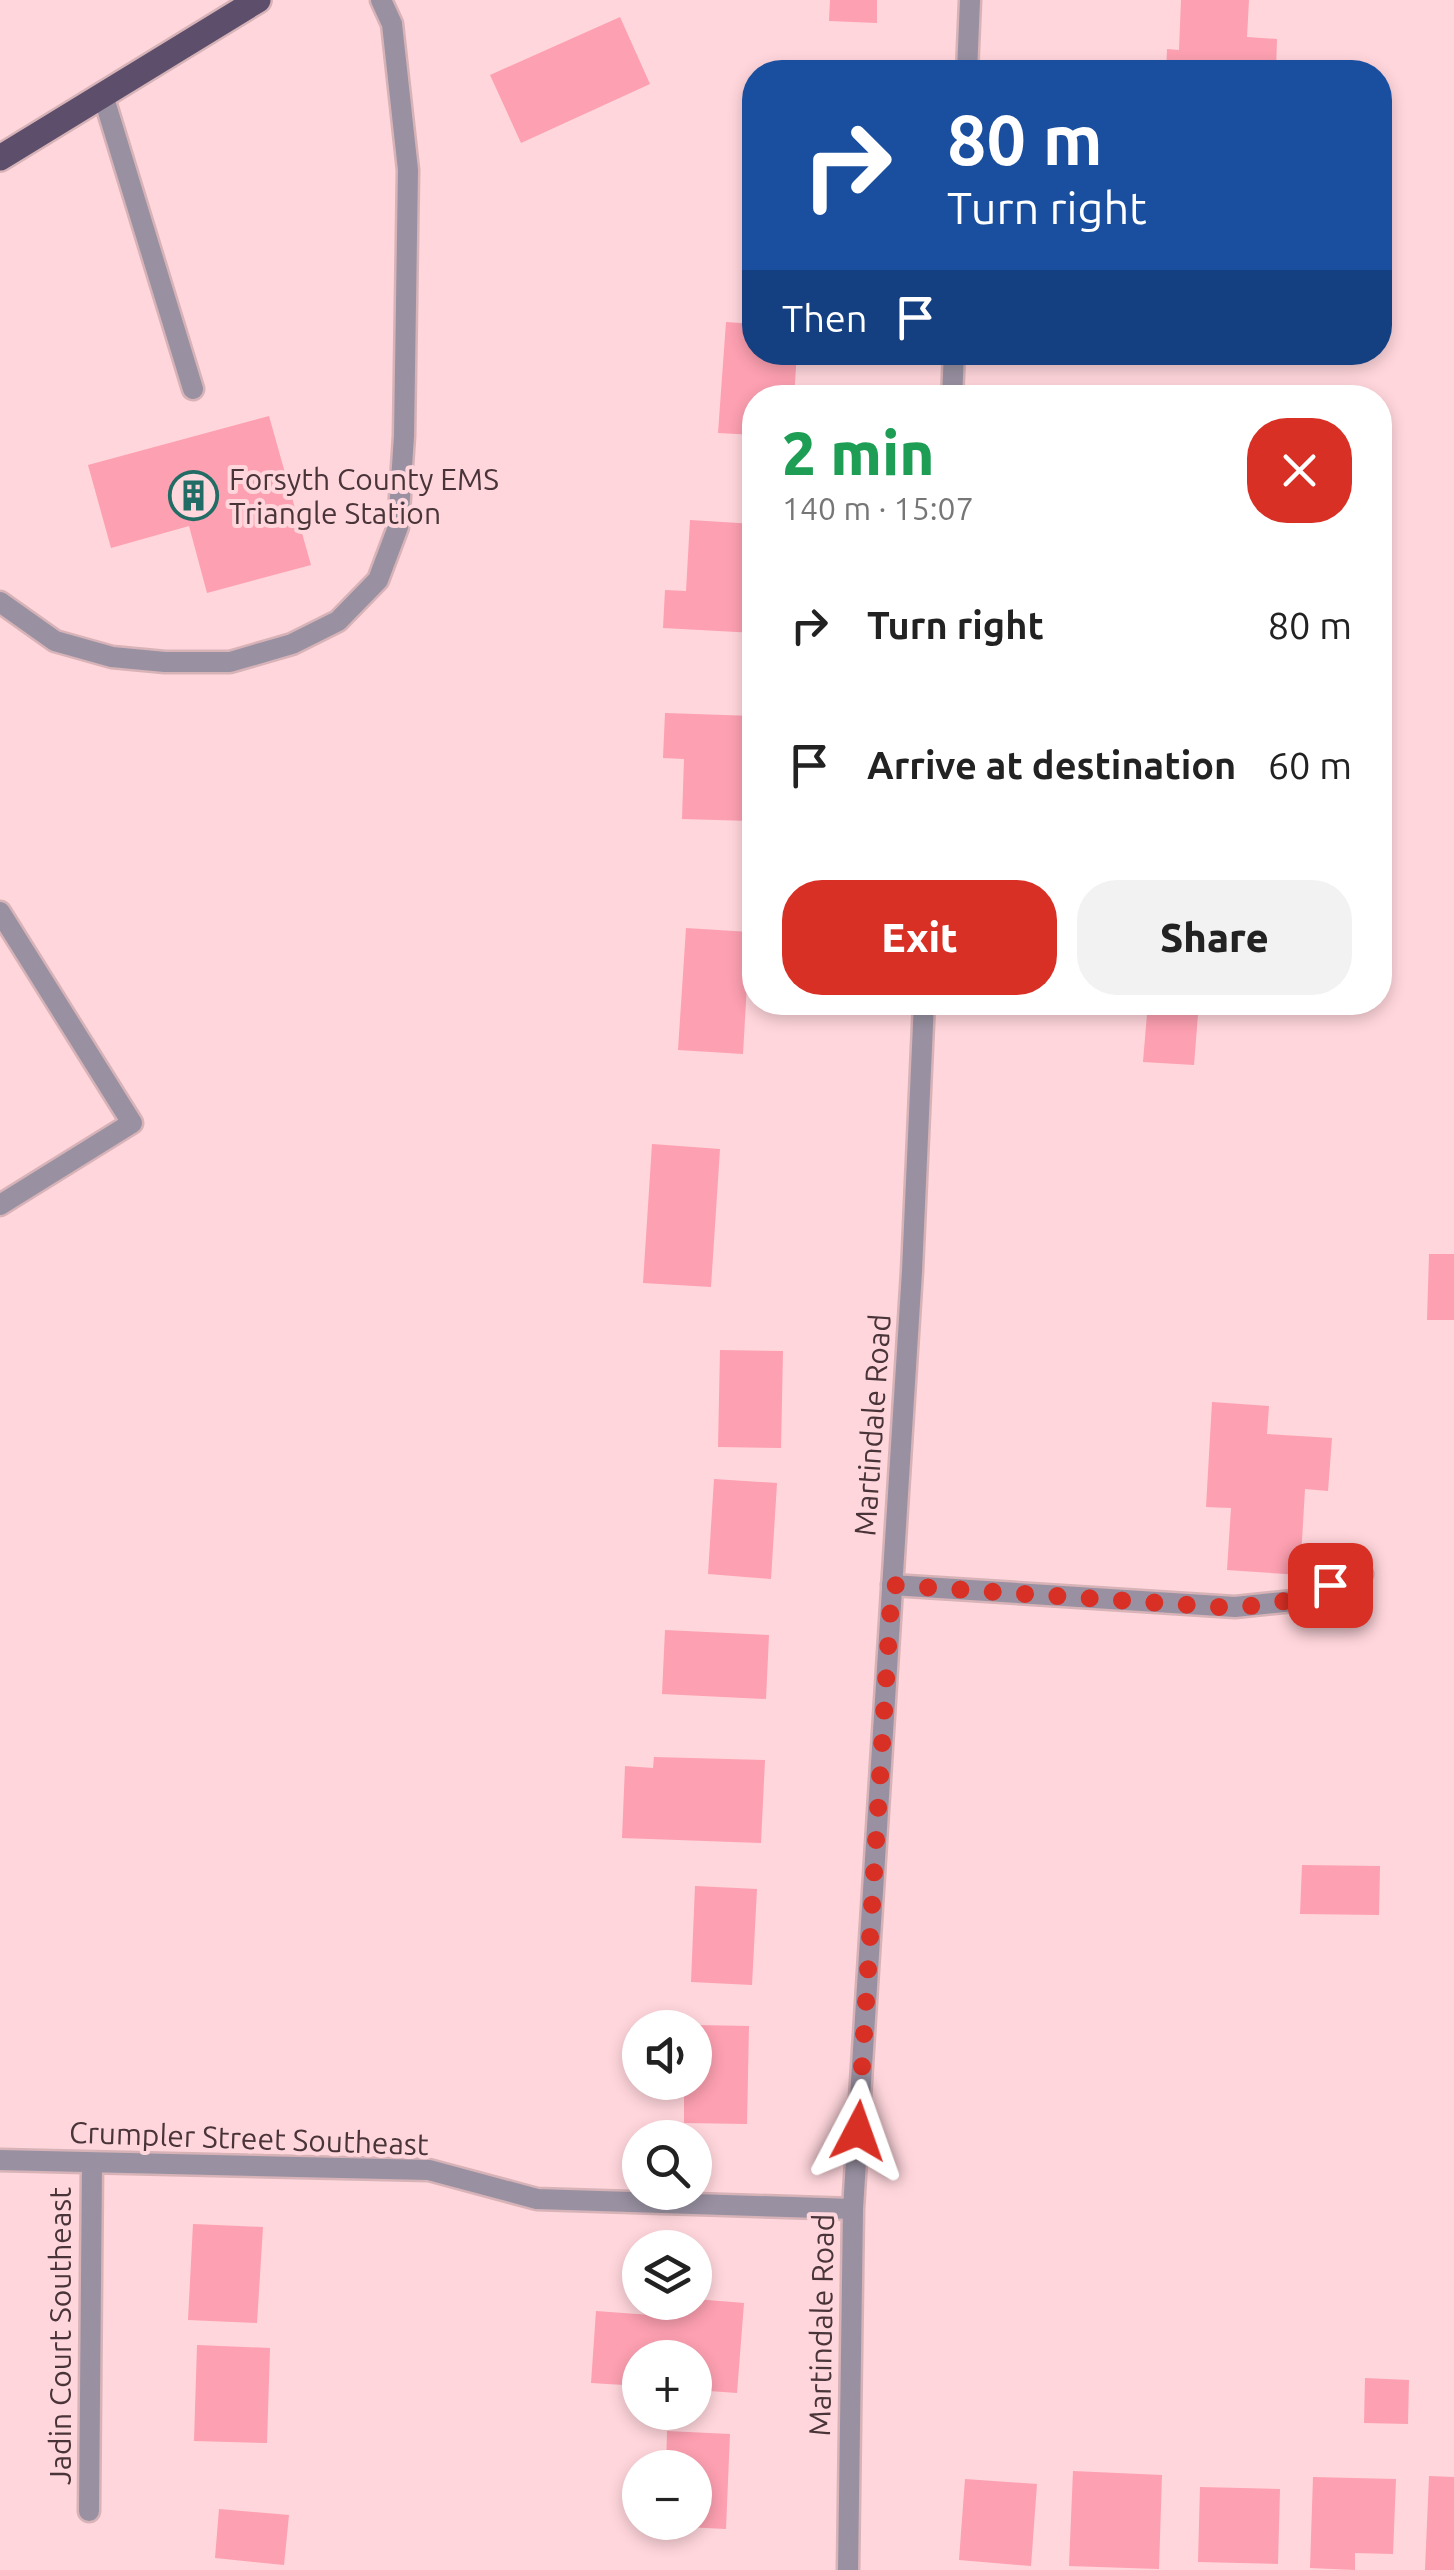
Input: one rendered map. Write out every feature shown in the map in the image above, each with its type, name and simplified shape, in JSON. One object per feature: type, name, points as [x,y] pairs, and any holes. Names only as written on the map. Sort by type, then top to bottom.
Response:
[{"type":"main road","points":[[0,158],[258,0]]},
{"type":"street","points":[[0,602],[55,641],[112,657],[230,662],[292,644],[338,622],[378,580],[398,527],[404,436],[408,170],[392,24],[381,0]]},
{"type":"street","points":[[968,60],[970,0]]},
{"type":"street","points":[[103,95],[193,389]]},
{"type":"street","points":[[0,912],[132,1123],[0,1205]]},
{"type":"street","name":"Martindale Road","points":[[848,2570],[853,2209],[923,1015]]},
{"type":"street","points":[[892,1585],[1235,1608],[1293,1600],[1362,1574]]},
{"type":"street","name":"Crumpler Street Southeast","points":[[0,2160],[428,2170],[537,2199],[853,2209]]},
{"type":"street","name":"Jadin Court Southeast","points":[[89,2511],[92,2162]]},
{"type":"building","points":[[830,0],[877,0],[877,23],[829,21]]},
{"type":"building","points":[[1181,0],[1249,0],[1247,37],[1277,39],[1276,60],[1167,60],[1167,49],[1179,50]]},
{"type":"building","points":[[620,17],[650,84],[521,143],[490,75]]},
{"type":"building","points":[[726,322],[742,323],[742,365],[796,365],[795,385],[742,385],[742,434],[718,433]]},
{"type":"building","name":"Forsyth County EMS Triangle Station","points":[[269,416],[311,565],[207,593],[189,526],[111,548],[88,465]]},
{"type":"building","points":[[690,520],[742,523],[742,632],[663,628],[665,590],[686,591]]},
{"type":"building","points":[[665,713],[742,716],[742,821],[682,819],[684,759],[663,758]]},
{"type":"building","points":[[686,928],[742,932],[743,1054],[678,1050]]},
{"type":"building","points":[[1147,1015],[1198,1015],[1194,1065],[1143,1062]]},
{"type":"building","points":[[652,1144],[720,1149],[711,1287],[643,1283]]},
{"type":"building","points":[[1429,1254],[1454,1254],[1454,1320],[1427,1320]]},
{"type":"building","points":[[720,1350],[783,1351],[781,1448],[718,1447]]},
{"type":"building","points":[[1212,1402],[1269,1406],[1267,1434],[1332,1438],[1328,1491],[1305,1489],[1300,1575],[1227,1570],[1231,1508],[1206,1507]]},
{"type":"building","points":[[714,1479],[777,1483],[771,1579],[708,1574]]},
{"type":"building","points":[[665,1630],[769,1635],[766,1699],[662,1694]]},
{"type":"building","points":[[654,1757],[765,1760],[761,1843],[622,1838],[625,1766],[653,1768]]},
{"type":"building","points":[[1302,1865],[1380,1866],[1379,1915],[1300,1914]]},
{"type":"building","points":[[695,1886],[757,1889],[752,1985],[691,1982]]},
{"type":"building","points":[[712,2025],[749,2026],[747,2124],[684,2120],[684,2100],[712,2100]]},
{"type":"building","points":[[193,2224],[263,2227],[257,2323],[188,2320]]},
{"type":"building","points":[[712,2300],[744,2303],[737,2393],[712,2391],[712,2340],[622,2340],[622,2385],[591,2383],[596,2311],[622,2313],[622,2320],[712,2320]]},
{"type":"building","points":[[197,2345],[270,2348],[267,2443],[194,2441]]},
{"type":"building","points":[[1365,2378],[1409,2380],[1408,2424],[1364,2423]]},
{"type":"building","points":[[667,2431],[730,2434],[726,2529],[712,2528],[712,2450],[666,2450]]},
{"type":"building","points":[[1073,2471],[1162,2475],[1159,2569],[1069,2566]]},
{"type":"building","points":[[1429,2476],[1454,2477],[1454,2570],[1425,2570]]},
{"type":"building","points":[[1313,2477],[1396,2479],[1393,2554],[1355,2553],[1355,2570],[1310,2568]]},
{"type":"building","points":[[965,2479],[1037,2484],[1031,2566],[959,2560]]},
{"type":"building","points":[[1200,2487],[1280,2489],[1278,2564],[1198,2562]]},
{"type":"building","points":[[219,2509],[289,2515],[284,2565],[215,2558]]},
{"type":"place","name":"Forsyth County EMS Triangle Station","points":[[194,496]]},
{"type":"route","points":[[858,2131],[892,1585],[1235,1608],[1293,1600],[1330,1585]]}]
